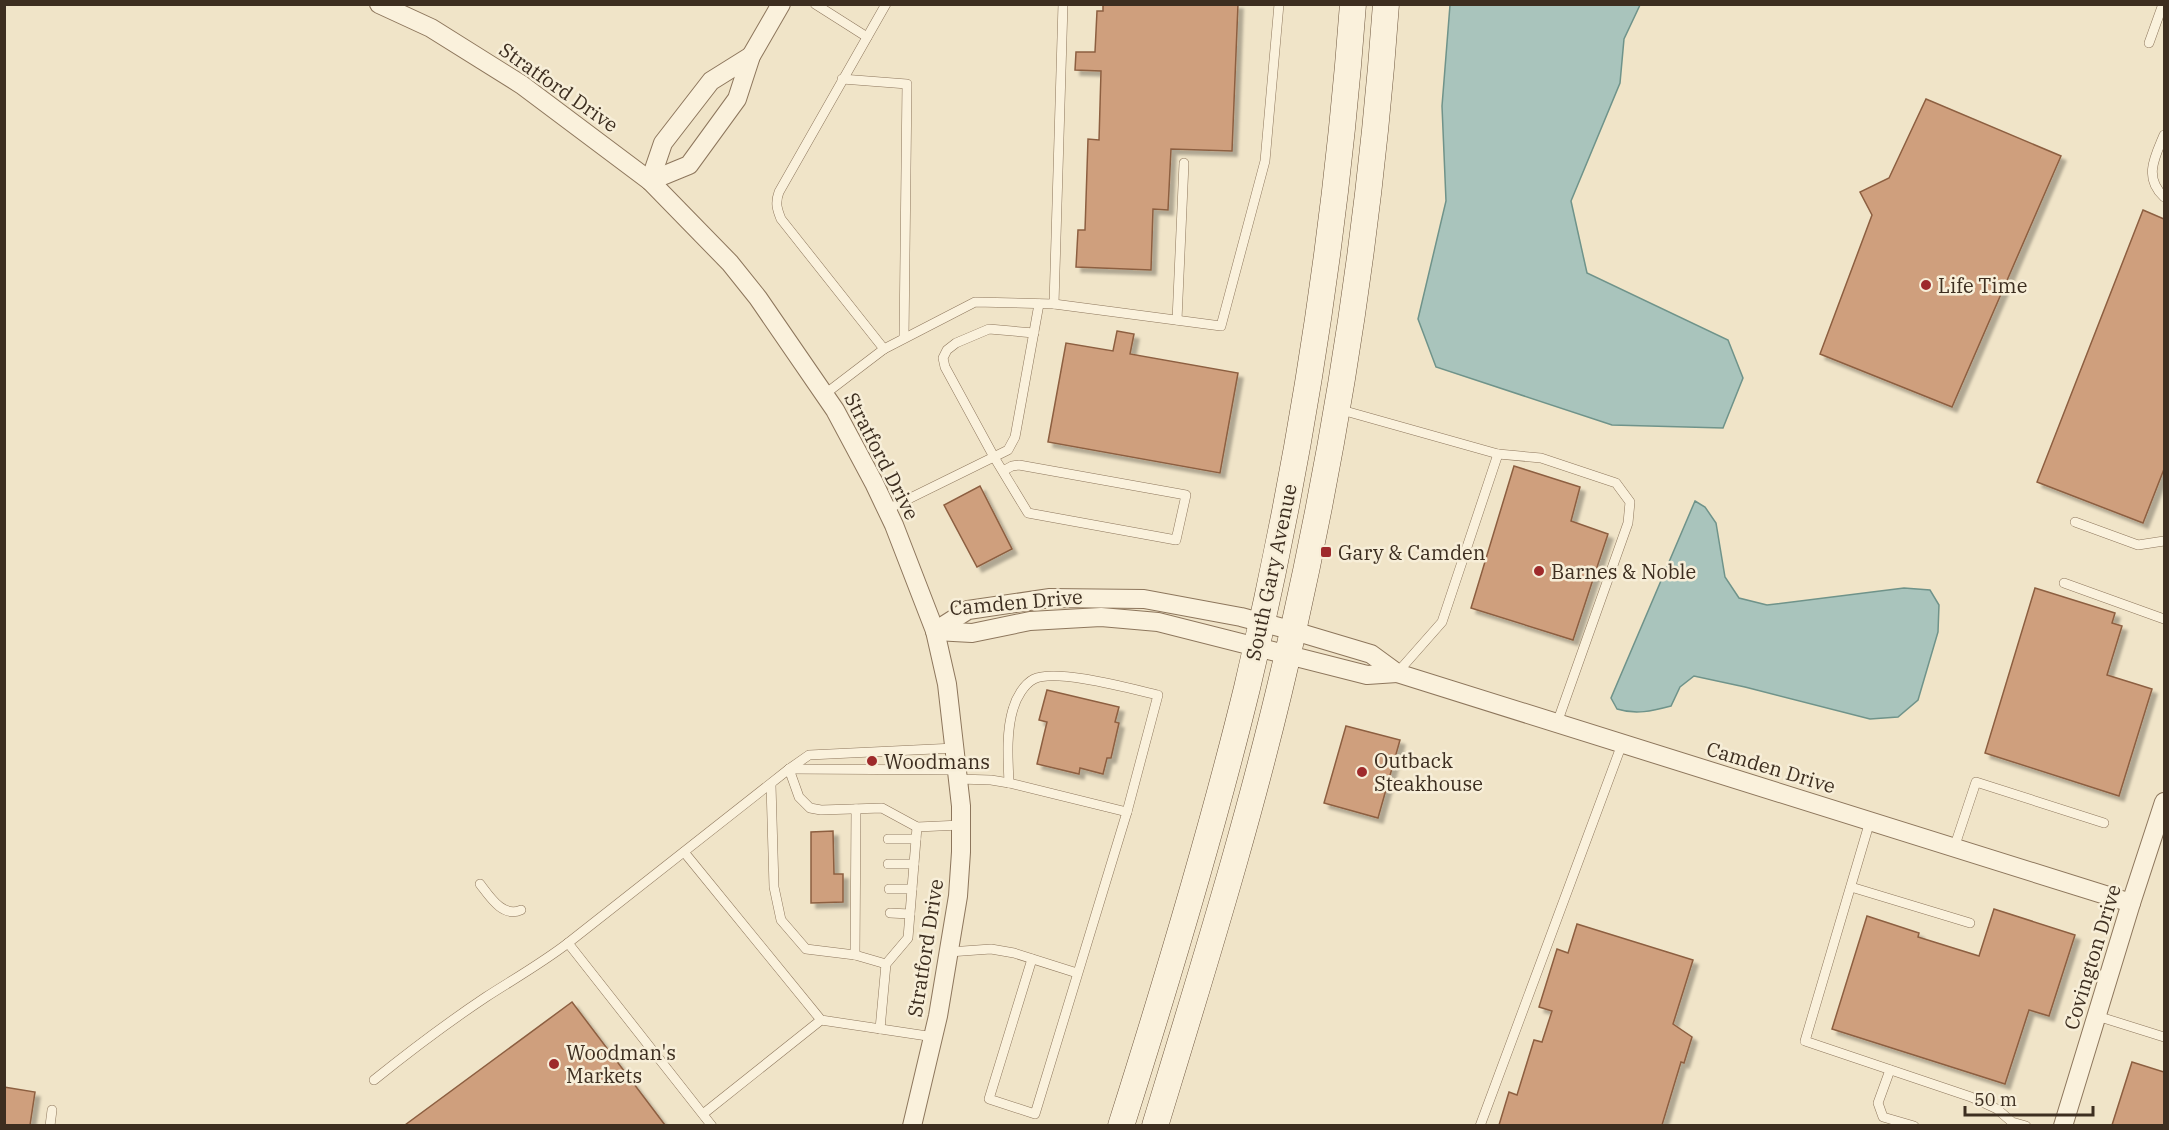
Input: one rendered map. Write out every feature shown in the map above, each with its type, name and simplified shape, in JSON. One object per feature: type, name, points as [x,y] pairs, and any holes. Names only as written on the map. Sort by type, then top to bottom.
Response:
[{"type":"main road","name":"South Gary Avenue","points":[[1121,1125],[1193,892],[1229,760],[1259,634],[1294,464],[1318,317],[1340,154],[1353,4]]},
{"type":"main road","name":"South Gary Avenue","points":[[1157,1125],[1224,900],[1291,643],[1336,408],[1363,228],[1386,4]]},
{"type":"street","name":"Stratford Drive","points":[[379,4],[431,28],[522,85],[650,181],[744,280],[783,332],[825,394],[874,483],[934,631],[947,684],[958,774],[961,825],[958,896],[934,1037],[912,1125]]},
{"type":"street","points":[[650,181],[689,165],[737,99],[751,56],[781,4]]},
{"type":"street","points":[[650,181],[663,144],[711,81],[751,56]]},
{"type":"street","name":"Camden Drive","points":[[934,631],[968,610],[1050,598],[1144,599],[1291,643],[1371,654],[1397,673],[2131,903]]},
{"type":"street","name":"Camden Drive","points":[[934,631],[972,633],[1030,621],[1101,617],[1259,634],[1291,643]]},
{"type":"street","name":"Covington Drive","points":[[2063,1125],[2164,802]]},
{"type":"lane","points":[[815,4],[867,36]]},
{"type":"lane","points":[[884,349],[781,219],[776,208],[779,192],[886,4]]},
{"type":"lane","points":[[1054,304],[1064,4]]},
{"type":"lane","points":[[825,394],[884,349],[975,302],[1054,304],[1221,326],[1265,161],[1279,4]]},
{"type":"lane","points":[[2149,43],[2163,4]]},
{"type":"lane","points":[[842,79],[907,84],[904,338]]},
{"type":"lane","points":[[2164,135],[2151,170],[2156,188],[2164,197]]},
{"type":"lane","points":[[1177,320],[1184,164]]},
{"type":"lane","points":[[886,510],[1008,450],[1015,437],[1039,304]]},
{"type":"lane","points":[[1003,471],[1019,465],[1186,495],[1176,540],[1028,513],[994,456],[945,367],[943,358],[947,350],[956,343],[989,330],[1034,333]]},
{"type":"lane","points":[[1336,408],[1497,454],[1541,458],[1616,483],[1630,502],[1628,523],[1557,723]]},
{"type":"lane","points":[[1397,673],[1442,622],[1497,454]]},
{"type":"lane","points":[[2075,522],[2139,545],[2164,541]]},
{"type":"lane","points":[[2064,584],[2164,619]]},
{"type":"lane","points":[[1009,783],[1008,753],[1013,707],[1026,685],[1034,679],[1044,676],[1086,678],[1158,695],[1127,812],[1035,1114],[989,1099],[1032,959]]},
{"type":"lane","points":[[1480,1125],[1622,744]]},
{"type":"lane","points":[[374,1080],[429,1037],[542,962],[809,755],[955,748]]},
{"type":"lane","points":[[789,769],[958,774],[1009,783],[1127,812]]},
{"type":"lane","points":[[789,769],[799,797],[810,808],[882,808],[916,827],[961,825]]},
{"type":"lane","points":[[1954,848],[1976,782],[2104,823]]},
{"type":"lane","points":[[771,785],[774,886],[781,920],[806,949],[855,955],[886,964]]},
{"type":"lane","points":[[855,955],[856,808]]},
{"type":"lane","points":[[1870,822],[1804,1041],[1971,1097],[1997,1108],[2011,1124],[2026,1125]]},
{"type":"lane","points":[[880,1029],[886,964],[908,938],[916,827]]},
{"type":"lane","points":[[888,839],[916,839]]},
{"type":"lane","points":[[855,841],[866,841]]},
{"type":"lane","points":[[684,852],[820,1020],[934,1037]]},
{"type":"lane","points":[[888,864],[914,864]]},
{"type":"lane","points":[[855,865],[866,865]]},
{"type":"lane","points":[[480,884],[493,902],[504,910],[515,913],[521,910]]},
{"type":"lane","points":[[1851,887],[1970,922]]},
{"type":"lane","points":[[856,891],[867,889]]},
{"type":"lane","points":[[889,889],[912,889]]},
{"type":"lane","points":[[856,915],[867,914]]},
{"type":"lane","points":[[890,914],[910,914]]},
{"type":"lane","points":[[568,942],[712,1125]]},
{"type":"lane","points":[[949,952],[991,949],[1077,973]]},
{"type":"lane","points":[[2097,1016],[2164,1037]]},
{"type":"lane","points":[[703,1114],[763,1069],[820,1020]]},
{"type":"lane","points":[[1890,1070],[1878,1103],[1883,1117],[1914,1125]]},
{"type":"lane","points":[[50,1125],[52,1110]]},
{"type":"water","points":[[1450,5],[1640,5],[1624,39],[1620,83],[1571,201],[1587,273],[1728,340],[1743,378],[1723,428],[1612,425],[1436,367],[1418,319],[1446,201],[1442,106]]},
{"type":"water","points":[[1695,501],[1705,507],[1716,523],[1725,577],[1739,598],[1767,605],[1904,588],[1930,590],[1939,605],[1938,632],[1918,700],[1898,717],[1870,719],[1694,676],[1680,687],[1671,706],[1637,712],[1617,709],[1611,698]]},
{"type":"building","points":[[1103,4],[1238,4],[1232,151],[1171,149],[1168,210],[1153,209],[1151,270],[1076,267],[1078,230],[1085,230],[1088,139],[1099,140],[1101,71],[1075,70],[1076,52],[1095,52],[1097,11],[1103,11]]},
{"type":"building","name":"Life Time","points":[[1926,99],[2061,156],[1952,407],[1820,354],[1872,215],[1860,192],[1889,178]]},
{"type":"building","points":[[2143,210],[2164,219],[2164,469],[2143,523],[2037,482]]},
{"type":"building","points":[[1117,331],[1134,334],[1130,354],[1238,373],[1220,473],[1048,442],[1066,343],[1113,351]]},
{"type":"building","name":"Barnes & Noble","points":[[1514,466],[1580,487],[1571,521],[1608,534],[1573,640],[1471,608]]},
{"type":"building","points":[[980,486],[1012,549],[977,567],[944,505]]},
{"type":"building","points":[[2035,588],[2115,613],[2112,623],[2122,626],[2107,675],[2152,689],[2119,796],[1985,753]]},
{"type":"building","points":[[1047,690],[1119,707],[1115,722],[1119,723],[1111,758],[1107,758],[1103,774],[1080,768],[1079,774],[1037,764],[1047,722],[1039,720]]},
{"type":"building","name":"Outback Steakhouse","points":[[1346,726],[1400,740],[1378,818],[1324,803]]},
{"type":"building","points":[[833,831],[834,874],[843,874],[843,902],[811,903],[811,832]]},
{"type":"building","points":[[1994,909],[2075,935],[2049,1016],[2029,1010],[2005,1084],[1832,1029],[1867,916],[1919,933],[1918,937],[1979,956]]},
{"type":"building","points":[[1577,924],[1693,960],[1673,1024],[1692,1037],[1684,1063],[1681,1062],[1662,1125],[1499,1125],[1509,1092],[1517,1095],[1534,1040],[1542,1042],[1552,1011],[1539,1007],[1557,949],[1568,953]]},
{"type":"building","name":"Woodman's Markets","points":[[572,1002],[665,1125],[405,1125]]},
{"type":"building","points":[[2132,1062],[2164,1072],[2164,1125],[2112,1125]]},
{"type":"building","points":[[4,1087],[35,1092],[30,1125],[4,1125]]},
{"type":"place","name":"Life Time","points":[[1926,285]]},
{"type":"place","name":"Gary & Camden","points":[[1326,552]]},
{"type":"place","name":"Barnes & Noble","points":[[1539,571]]},
{"type":"place","name":"Woodmans","points":[[872,761]]},
{"type":"place","name":"Outback Steakhouse","points":[[1362,772]]},
{"type":"place","name":"Woodman's Markets","points":[[554,1064]]}]
